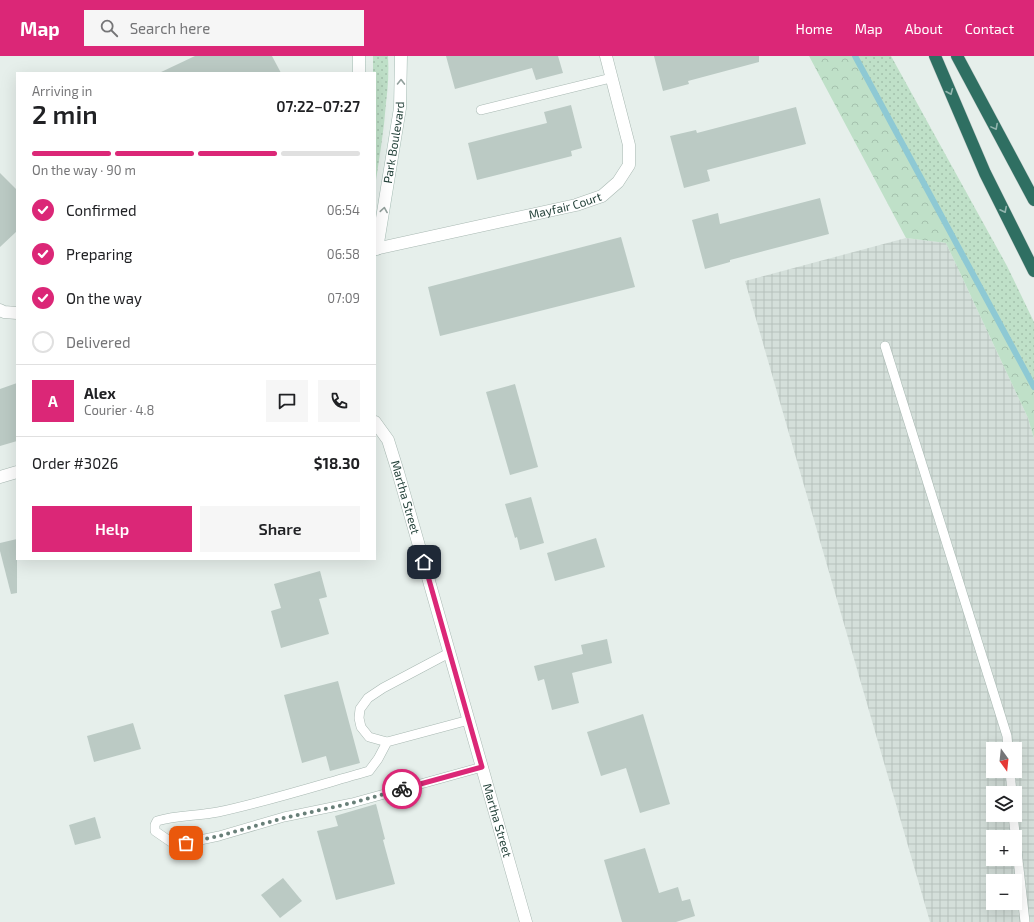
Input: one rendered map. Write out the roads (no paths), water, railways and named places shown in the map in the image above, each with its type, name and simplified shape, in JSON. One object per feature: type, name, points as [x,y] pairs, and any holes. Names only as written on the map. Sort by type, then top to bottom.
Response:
[{"type":"highway","points":[[935,56],[985,173],[1034,271]]},
{"type":"highway","points":[[957,56],[1034,200]]},
{"type":"street","points":[[359,56],[360,72]]},
{"type":"street","name":"Park Boulevard","points":[[376,249],[400,108],[401,56]]},
{"type":"street","name":"Mayfair Court","points":[[376,249],[576,205],[602,196],[618,182],[629,165],[629,145],[606,56]]},
{"type":"street","points":[[1,313],[16,313]]},
{"type":"street","name":"Martha Street","points":[[376,423],[388,440],[398,472],[526,922]]},
{"type":"street","points":[[0,477],[16,472]]},
{"type":"lane","points":[[481,110],[611,78]]},
{"type":"lane","points":[[885,346],[1007,736],[1007,742]]},
{"type":"lane","points":[[449,653],[383,688],[368,698],[360,709],[359,718],[361,727],[369,736],[387,742],[469,720]]},
{"type":"lane","points":[[387,742],[378,759],[369,771],[270,799],[216,812],[167,818],[157,821],[155,831],[171,842],[186,843],[219,836],[284,818],[352,803],[482,767]]},
{"type":"lane","points":[[1014,822],[1025,922]]},
{"type":"waterway","points":[[855,56],[1034,387]]}]
